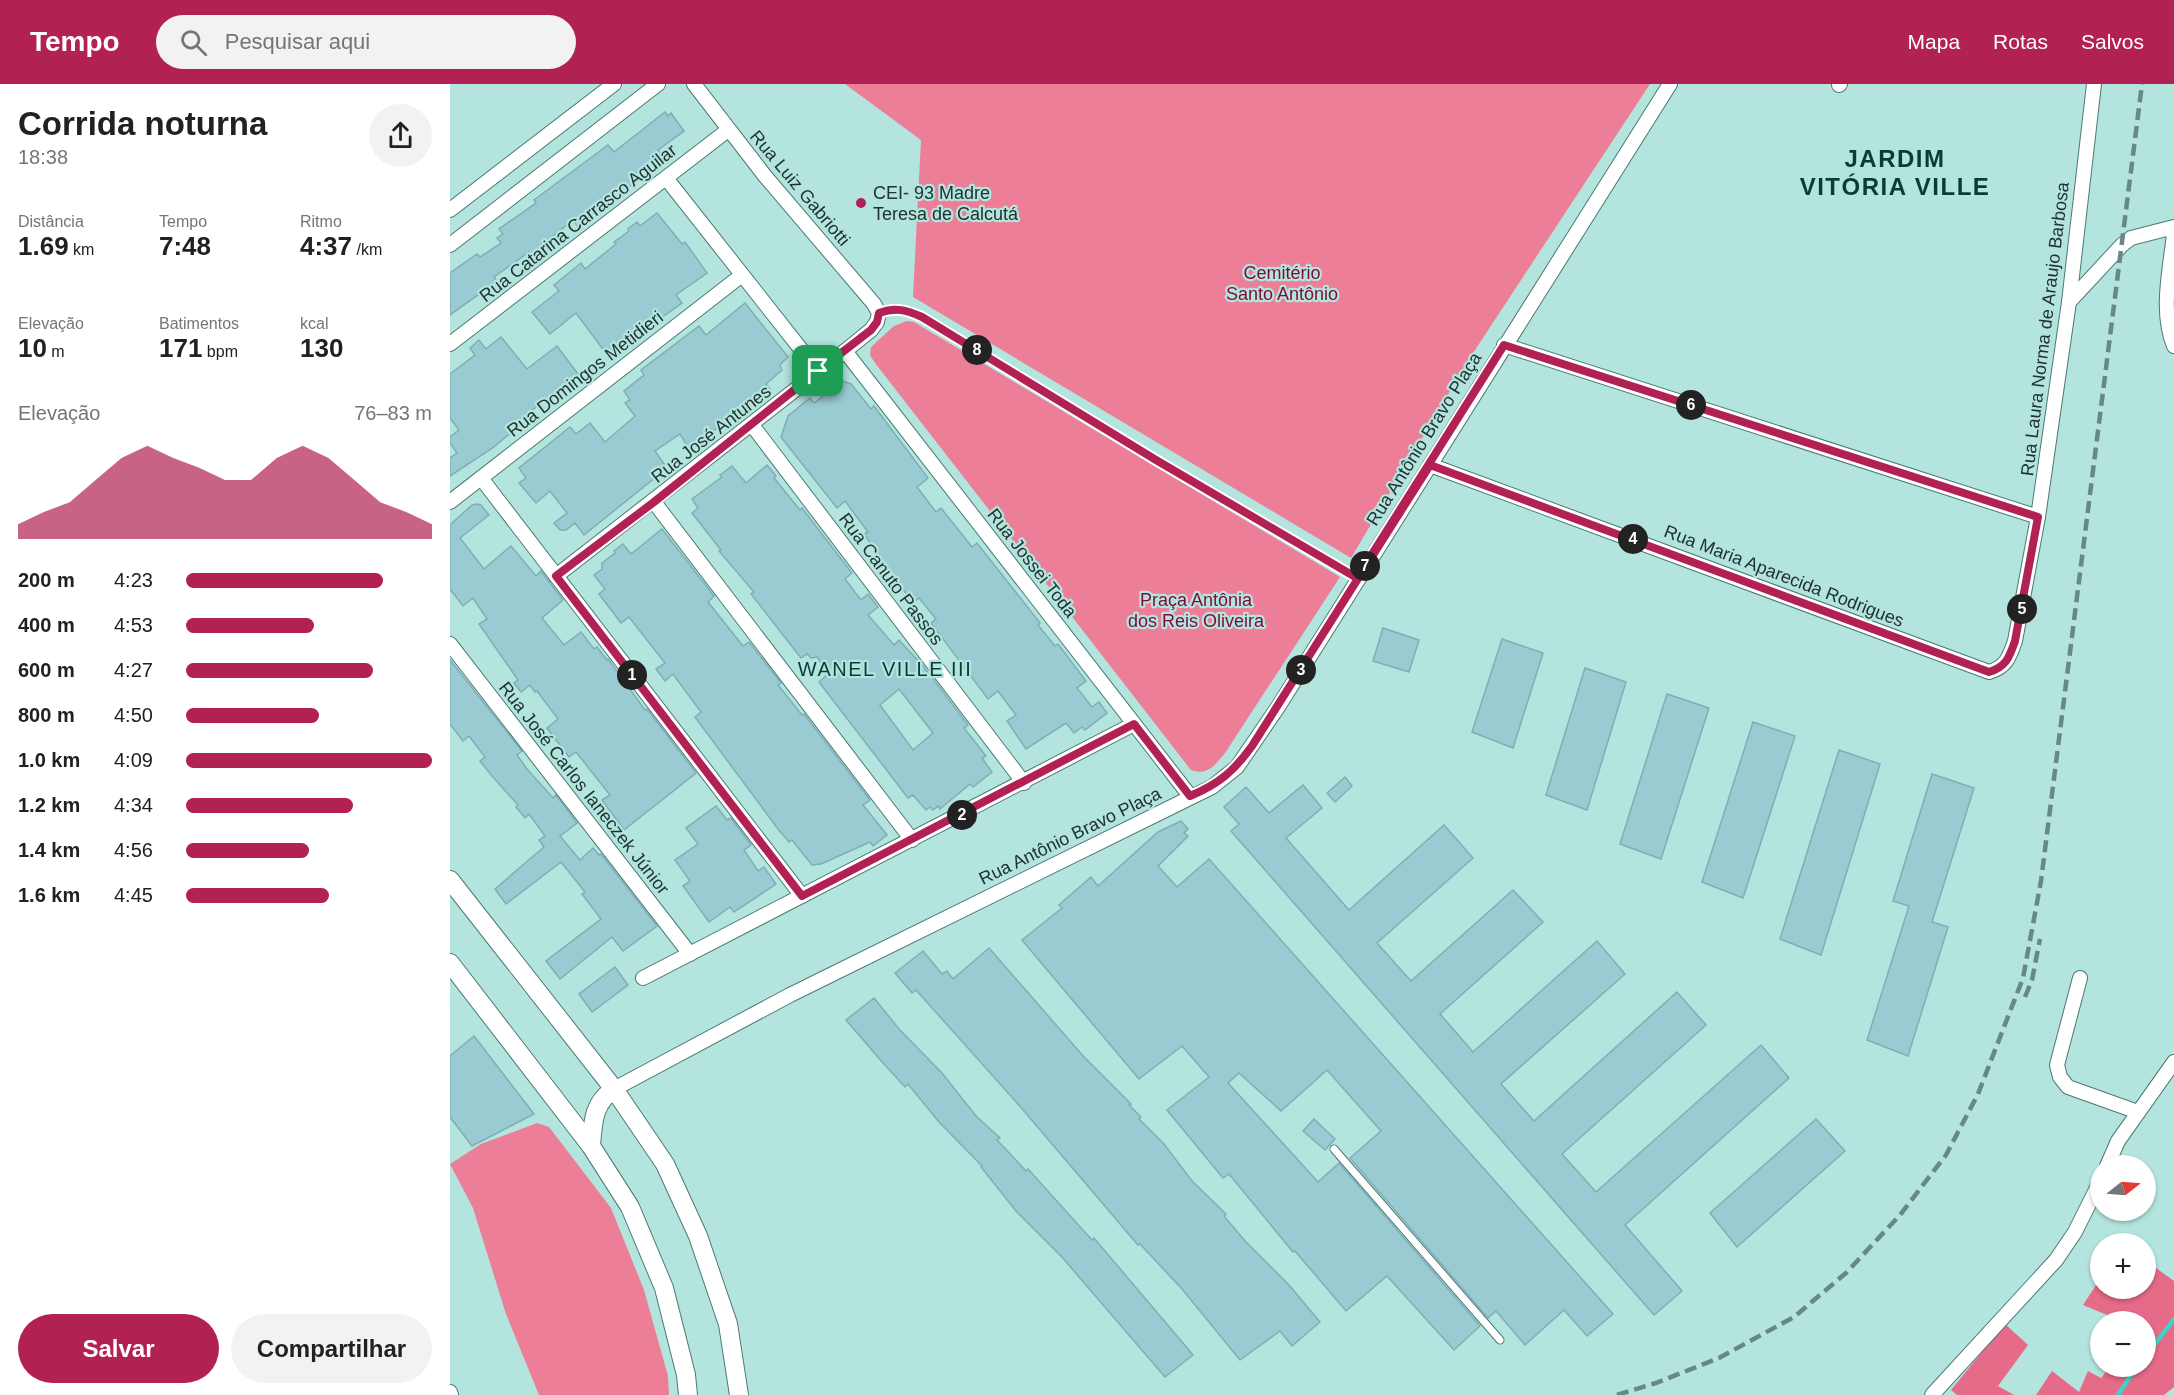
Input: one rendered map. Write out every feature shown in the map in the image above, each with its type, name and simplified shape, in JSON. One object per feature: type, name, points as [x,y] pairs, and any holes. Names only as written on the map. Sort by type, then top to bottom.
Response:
[{"type":"main road","points":[[450,880],[614,1089],[665,1164],[698,1236],[728,1324],[739,1395]]},
{"type":"main road","points":[[450,963],[591,1146],[630,1207],[664,1288],[686,1375],[688,1395]]},
{"type":"main road","points":[[591,1146],[593,1122],[598,1104],[614,1089]]},
{"type":"street","points":[[450,210],[614,84]]},
{"type":"street","points":[[450,245],[658,84]]},
{"type":"street","name":"Rua Luiz Gabriotti","points":[[694,84],[728,130],[879,313]]},
{"type":"street","name":"Rua Antônio Bravo Plaça","points":[[614,1089],[790,995],[1212,787],[1237,766],[1271,716],[1670,84]]},
{"type":"street","name":"Rua Laura Norma de Araujo Barbosa","points":[[1989,672],[2002,668],[2009,659],[2015,641],[2038,517],[2069,302],[2094,84]]},
{"type":"street","name":"Rua Catarina Carrasco Aguilar","points":[[450,344],[728,130]]},
{"type":"street","points":[[666,178],[818,371]]},
{"type":"street","points":[[2069,302],[2122,245],[2132,238],[2174,227]]},
{"type":"street","points":[[2174,234],[2167,303],[2169,335],[2174,346]]},
{"type":"street","name":"Rua Domingos Metidieri","points":[[450,501],[742,275]]},
{"type":"street","name":"Rua José Antunes","points":[[556,576],[654,502],[871,330],[877,322],[879,313]]},
{"type":"street","points":[[1504,345],[2038,517]]},
{"type":"street","name":"Rua Jossei Toda","points":[[845,351],[1190,796]]},
{"type":"street","name":"Rua Canuto Passos","points":[[752,425],[1024,783]]},
{"type":"street","name":"Rua Maria Aparecida Rodrigues","points":[[1430,465],[1989,672]]},
{"type":"street","points":[[481,478],[802,896]]},
{"type":"street","points":[[654,502],[912,840]]},
{"type":"street","name":"Rua José Carlos Ianeczek Júnior","points":[[450,644],[690,954]]},
{"type":"street","points":[[643,978],[1024,783],[1134,724]]},
{"type":"street","points":[[2080,978],[2057,1065],[2060,1077],[2068,1087],[2138,1112]]},
{"type":"street","points":[[2112,1155],[2118,1141],[2174,1062]]},
{"type":"street","points":[[1932,1395],[2056,1260],[2075,1232],[2090,1202]]},
{"type":"lane","points":[[879,313],[890,309],[904,309],[922,317],[1156,460],[1357,578]]},
{"type":"lane","points":[[1334,1149],[1500,1341]]},
{"type":"green space","name":"Cemitério Santo Antônio","points":[[845,84],[1650,84],[1471,356],[1351,558],[913,297],[921,140]]},
{"type":"green space","name":"Praça Antônia dos Reis Oliveira","points":[[907,321],[914,322],[1340,577],[1225,753],[1211,768],[1202,772],[1191,770],[875,363],[870,355],[871,347],[894,326]]},
{"type":"green space","points":[[537,1123],[549,1127],[611,1208],[644,1290],[668,1376],[669,1395],[539,1395],[506,1314],[473,1208],[450,1164],[481,1144]]},
{"type":"shaded area","points":[[2156,1268],[2174,1281],[2174,1387],[2164,1395],[2036,1395],[2052,1371],[2079,1392],[2088,1371],[2090,1377],[2101,1378],[2156,1377],[2156,1311],[2097,1311],[2083,1305],[2090,1294],[2090,1299],[2156,1299]]},
{"type":"shaded area","points":[[2005,1324],[2028,1345],[1998,1386],[2014,1395],[1957,1395],[1951,1390]]},
{"type":"building","points":[[665,112],[668,116],[671,113],[684,131],[658,150],[665,159],[655,166],[651,161],[632,176],[636,181],[621,194],[618,190],[591,210],[594,214],[578,227],[573,220],[542,245],[544,248],[532,256],[529,252],[494,277],[497,281],[450,315],[450,273],[477,254],[480,257],[501,243],[497,238],[503,234],[499,229],[536,203],[534,200],[542,194],[608,145],[614,152]]},
{"type":"building","points":[[657,213],[682,244],[685,242],[707,273],[676,295],[682,303],[644,330],[635,338],[637,341],[624,350],[621,347],[608,356],[576,313],[550,334],[532,312],[559,291],[554,285],[581,263],[585,269],[616,244],[614,242],[637,222],[640,226]]},
{"type":"building","points":[[745,303],[788,357],[780,365],[782,370],[766,384],[770,389],[689,449],[680,434],[655,451],[667,468],[584,535],[575,523],[566,530],[560,530],[554,523],[567,513],[550,491],[536,503],[519,483],[526,478],[519,468],[570,427],[576,434],[590,423],[605,442],[635,416],[625,403],[630,400],[624,391],[644,375],[641,370],[699,326],[706,335]]},
{"type":"building","points":[[501,337],[527,369],[557,346],[581,378],[565,390],[564,387],[520,419],[522,423],[494,447],[450,476],[450,458],[457,453],[450,443],[450,437],[459,430],[450,418],[450,374],[475,355],[470,348],[479,340],[486,349]]},
{"type":"building","points":[[842,381],[851,384],[871,409],[874,406],[928,478],[917,487],[936,512],[941,508],[972,547],[977,543],[1040,623],[1038,625],[1055,646],[1058,644],[1086,681],[1077,688],[1092,707],[1099,702],[1107,713],[1085,730],[1082,727],[1074,733],[1066,723],[1026,749],[1007,721],[1016,715],[998,691],[988,699],[931,623],[936,619],[919,598],[913,603],[907,595],[864,534],[868,532],[845,501],[837,508],[781,437],[788,416],[810,398],[814,403]]},
{"type":"building","points":[[767,465],[776,476],[774,478],[800,510],[802,508],[852,573],[845,579],[861,600],[868,594],[878,607],[868,615],[894,645],[899,640],[924,667],[968,725],[964,728],[986,756],[982,758],[992,772],[973,787],[970,784],[940,809],[938,806],[933,810],[930,807],[926,810],[913,795],[908,798],[819,682],[829,673],[817,657],[811,658],[807,654],[801,658],[751,594],[754,592],[719,551],[721,550],[692,513],[698,508],[692,499],[722,477],[720,475],[732,466],[746,483]],"holes":[[[899,689],[933,733],[913,750],[880,705]]]},
{"type":"building","points":[[472,505],[481,505],[489,515],[460,538],[484,569],[511,546],[536,576],[541,571],[563,600],[542,618],[564,645],[581,632],[594,649],[597,647],[696,773],[624,830],[602,800],[610,795],[576,752],[569,757],[547,728],[558,719],[530,685],[521,692],[514,683],[518,680],[479,624],[487,619],[473,598],[463,606],[450,589],[450,525]]},
{"type":"building","points":[[662,529],[714,596],[708,602],[743,646],[749,642],[781,683],[778,685],[802,715],[804,714],[870,800],[863,805],[887,835],[873,846],[870,842],[821,864],[812,865],[792,840],[789,842],[778,829],[695,717],[701,712],[673,674],[665,681],[656,669],[665,663],[629,617],[621,623],[599,594],[605,589],[594,575],[602,569],[602,563],[623,544],[631,554]]},
{"type":"building","points":[[1383,628],[1419,640],[1409,672],[1373,661]]},
{"type":"building","points":[[1502,639],[1543,653],[1513,748],[1472,732]]},
{"type":"building","points":[[450,660],[522,751],[517,755],[527,769],[553,798],[556,795],[577,823],[560,836],[580,860],[593,848],[599,855],[601,854],[657,926],[623,951],[612,937],[560,979],[546,961],[601,919],[582,894],[585,892],[561,862],[506,904],[495,889],[544,847],[539,840],[545,836],[529,814],[525,818],[516,807],[518,805],[480,761],[485,757],[469,736],[463,741],[450,724]]},
{"type":"building","points":[[1585,668],[1626,682],[1587,810],[1546,795]]},
{"type":"building","points":[[1667,694],[1709,708],[1661,859],[1620,844]]},
{"type":"building","points":[[1753,722],[1795,736],[1743,898],[1702,882]]},
{"type":"building","points":[[1839,750],[1880,764],[1821,955],[1780,939]]},
{"type":"building","points":[[1932,774],[1974,788],[1932,922],[1948,927],[1908,1056],[1867,1040],[1909,906],[1893,901]]},
{"type":"building","points":[[1345,777],[1352,786],[1335,802],[1327,793]]},
{"type":"building","points":[[1303,785],[1322,808],[1286,838],[1349,910],[1444,825],[1473,858],[1377,943],[1411,981],[1513,890],[1543,922],[1440,1014],[1473,1052],[1597,941],[1625,974],[1501,1084],[1534,1121],[1677,992],[1706,1025],[1562,1154],[1596,1192],[1761,1045],[1789,1078],[1625,1225],[1682,1291],[1654,1315],[1231,831],[1239,824],[1224,807],[1246,787],[1269,813]]},
{"type":"building","points":[[716,806],[727,820],[731,818],[751,845],[744,850],[758,871],[764,867],[776,884],[734,912],[730,907],[709,922],[683,886],[690,881],[675,860],[698,844],[686,828]]},
{"type":"building","points":[[1181,821],[1188,829],[1184,833],[1188,836],[1158,866],[1177,887],[1209,859],[1613,1314],[1587,1336],[1564,1310],[1525,1345],[1496,1311],[1488,1318],[1350,1158],[1381,1131],[1327,1070],[1281,1111],[1239,1073],[1228,1083],[1318,1182],[1339,1163],[1480,1326],[1454,1350],[1387,1276],[1346,1311],[1295,1251],[1293,1252],[1229,1174],[1223,1178],[1167,1110],[1209,1077],[1182,1046],[1139,1079],[1022,940],[1062,908],[1059,905],[1091,877],[1098,886],[1158,832]]},
{"type":"building","points":[[989,948],[1084,1057],[1131,1104],[1129,1105],[1141,1117],[1139,1119],[1164,1144],[1192,1181],[1226,1214],[1224,1216],[1245,1241],[1289,1285],[1320,1322],[1292,1346],[1280,1331],[1240,1360],[1182,1289],[1140,1244],[1138,1245],[1018,1104],[916,990],[912,993],[895,973],[923,951],[942,974],[947,971],[953,979]]},
{"type":"building","points":[[615,967],[628,985],[592,1012],[579,994]]},
{"type":"building","points":[[874,998],[899,1029],[942,1073],[976,1116],[1000,1138],[997,1140],[1026,1171],[1028,1169],[1092,1240],[1094,1238],[1193,1355],[1165,1377],[1061,1256],[1016,1211],[982,1166],[939,1122],[908,1084],[905,1087],[883,1063],[846,1020]]},
{"type":"building","points":[[474,1036],[534,1114],[472,1146],[450,1117],[450,1056]]},
{"type":"building","points":[[1314,1119],[1335,1139],[1325,1150],[1303,1131]]},
{"type":"building","points":[[1816,1119],[1845,1151],[1737,1247],[1710,1213]]},
{"type":"waterway","points":[[2156,1343],[2174,1319]]},
{"type":"waterway","points":[[2118,1395],[2130,1377]]},
{"type":"railway","points":[[1617,1395],[1656,1383],[1719,1358],[1794,1317],[1846,1273],[1900,1215],[1946,1155],[1978,1094],[2023,978],[2041,881],[2142,84]]},
{"type":"railway","points":[[2025,997],[2032,980],[2040,939]]},
{"type":"place","name":"CEI- 93 Madre Teresa de Calcutá","points":[[861,203]]},
{"type":"district","name":"JARDIM VITÓRIA VILLE","points":[[1895,172]]},
{"type":"district","name":"WANEL VILLE III","points":[[885,669]]},
{"type":"route","points":[[890,309],[904,309],[922,317],[1156,460],[1357,578],[1504,345],[2038,517],[2026,594],[2015,641],[2009,659],[2002,668],[1989,672],[1430,465],[1252,746],[1237,766],[1212,787],[1190,796],[1134,724],[802,896],[556,576],[654,502],[818,371],[871,330],[877,322],[879,313],[890,309]]}]
